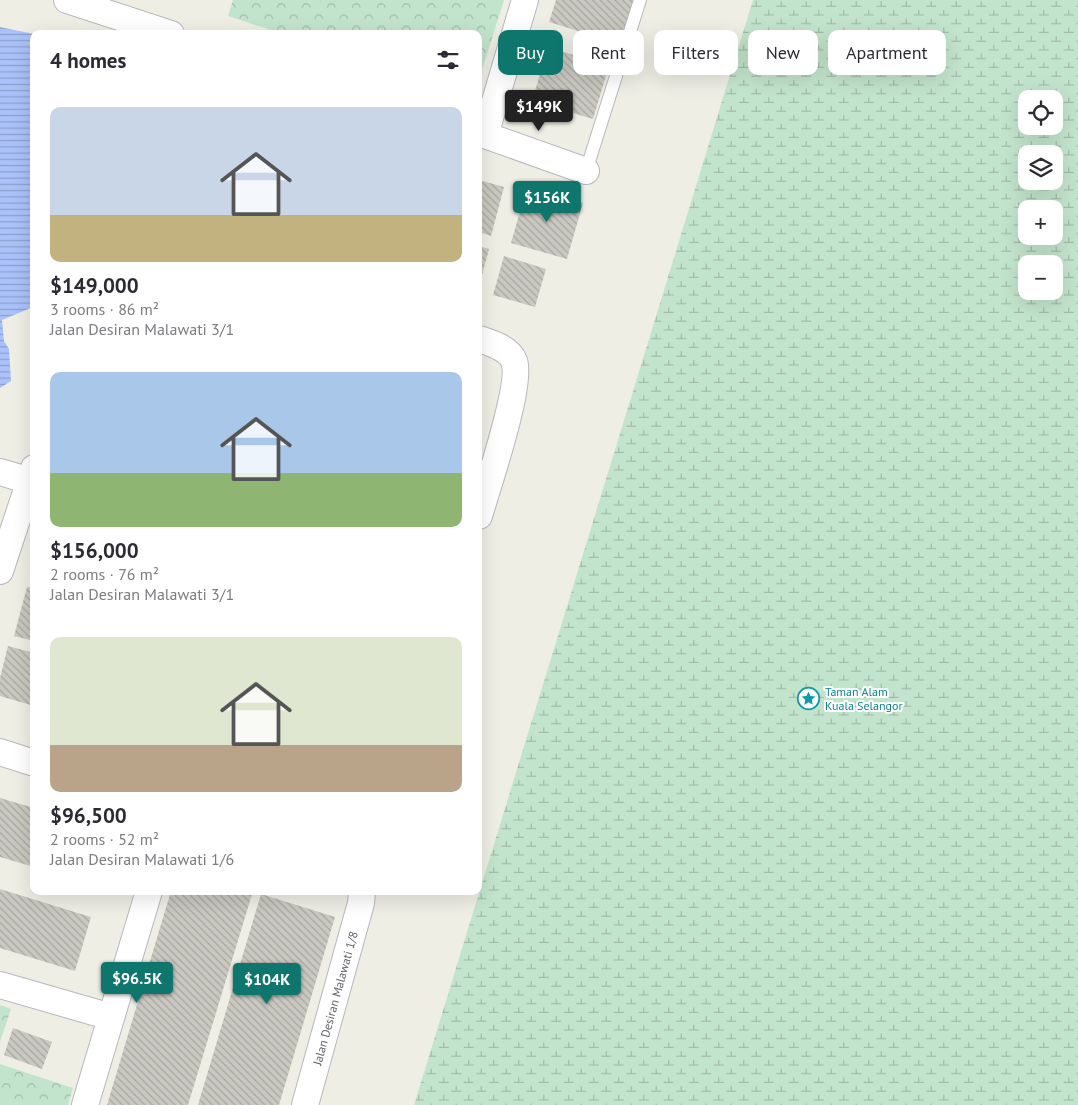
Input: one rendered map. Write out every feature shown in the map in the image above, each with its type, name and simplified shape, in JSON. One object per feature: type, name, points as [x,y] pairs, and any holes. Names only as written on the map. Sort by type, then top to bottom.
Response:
[{"type":"street","points":[[67,0],[158,30]]},
{"type":"street","points":[[525,0],[482,134],[586,171]]},
{"type":"street","points":[[482,340],[504,349],[514,361],[516,378],[513,399],[482,506]]},
{"type":"street","points":[[0,472],[30,474]]},
{"type":"street","points":[[0,571],[23,538],[30,488]]},
{"type":"street","points":[[0,752],[30,762]]},
{"type":"street","points":[[85,1105],[148,895]]},
{"type":"street","name":"Jalan Desiran Malawati 1/8","points":[[305,1105],[362,895]]},
{"type":"street","points":[[0,985],[111,1017]]},
{"type":"lane","points":[[586,171],[640,0]]},
{"type":"green space","points":[[233,0],[504,0],[482,70],[482,30],[271,30],[228,16]]},
{"type":"green space","name":"Taman Alam Kuala Selangor","points":[[753,0],[1078,0],[1078,1105],[414,1105],[478,895],[482,895],[482,883],[730,75],[738,75],[738,49]]},
{"type":"green space","points":[[0,1005],[11,1009],[0,1042]]},
{"type":"green space","points":[[0,1064],[73,1088],[68,1105],[0,1105]]},
{"type":"water","points":[[0,27],[30,33],[30,308],[2,320],[4,341],[9,349],[11,381],[0,388]]},
{"type":"building","points":[[556,0],[634,0],[624,30],[575,30],[549,22]]},
{"type":"building","points":[[563,52],[573,55],[573,75],[606,75],[593,119],[532,101],[540,75],[563,75]]},
{"type":"building","points":[[482,181],[504,187],[491,236],[482,233]]},
{"type":"building","points":[[527,187],[583,203],[567,259],[511,243]]},
{"type":"building","points":[[482,247],[489,249],[482,275]]},
{"type":"building","points":[[504,256],[546,269],[535,307],[493,295]]},
{"type":"building","points":[[27,587],[30,587],[30,640],[14,636]]},
{"type":"building","points":[[8,646],[30,652],[30,705],[0,696],[0,678]]},
{"type":"building","points":[[0,798],[30,807],[30,866],[0,857]]},
{"type":"building","points":[[0,889],[91,917],[75,971],[0,948]]},
{"type":"building","points":[[170,895],[252,895],[188,1105],[107,1105]]},
{"type":"building","points":[[261,895],[335,917],[279,1105],[198,1105]]},
{"type":"building","points":[[13,1028],[52,1042],[42,1069],[4,1055]]},
{"type":"place","name":"Taman Alam Kuala Selangor","points":[[809,698]]}]
